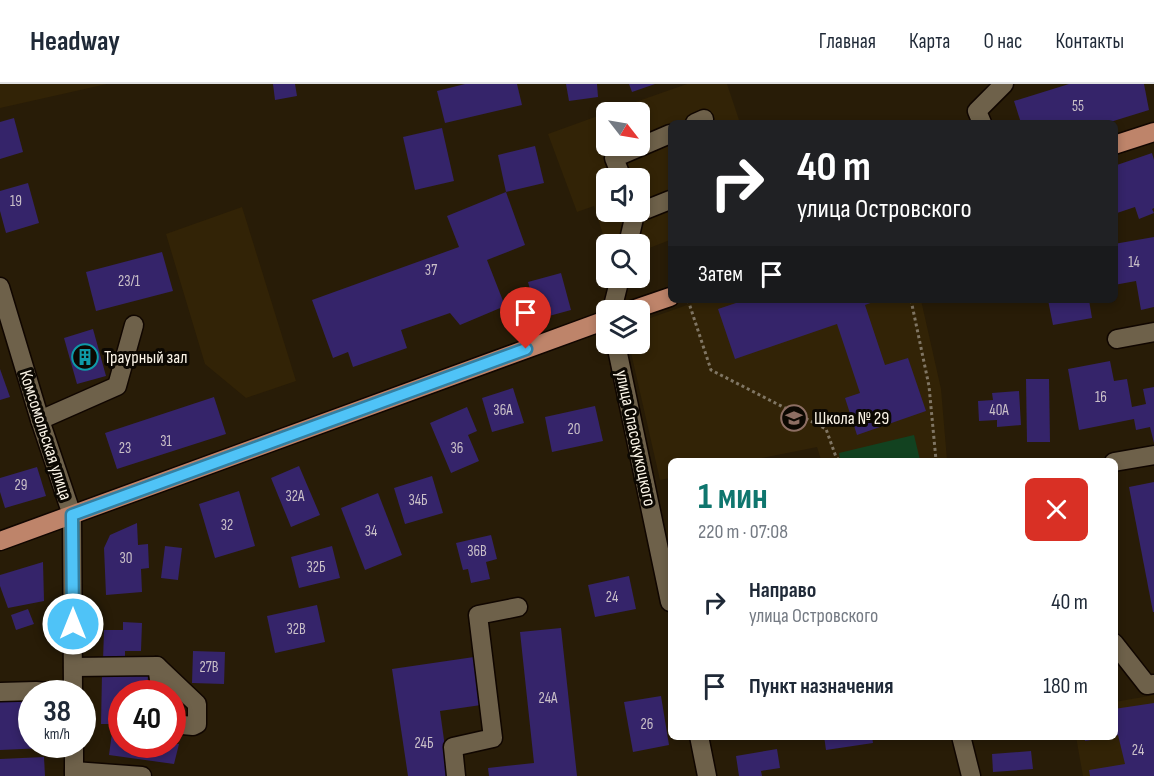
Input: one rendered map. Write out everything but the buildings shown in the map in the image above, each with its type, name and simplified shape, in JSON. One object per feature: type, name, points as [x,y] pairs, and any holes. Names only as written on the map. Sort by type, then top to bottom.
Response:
[{"type":"main road","points":[[1118,144],[1154,132]]},
{"type":"main road","points":[[650,304],[668,298]]},
{"type":"main road","points":[[0,542],[596,324]]},
{"type":"street","points":[[981,120],[977,111],[1004,84]]},
{"type":"street","points":[[618,168],[614,158],[668,135]]},
{"type":"street","points":[[650,207],[668,201]]},
{"type":"street","name":"Комсомольская улица","points":[[0,287],[40,420],[72,515],[73,680]]},
{"type":"street","points":[[40,420],[117,386],[134,325]]},
{"type":"street","points":[[1117,339],[1154,332]]},
{"type":"street","name":"улица Спасокукоцкого","points":[[618,354],[668,592]]},
{"type":"street","points":[[1118,461],[1154,455]]},
{"type":"street","points":[[456,776],[453,747],[493,738],[478,615],[518,607]]},
{"type":"street","points":[[1118,648],[1147,685],[1154,684]]},
{"type":"street","points":[[73,667],[157,666],[172,680]]},
{"type":"street","points":[[157,666],[159,680]]},
{"type":"street","points":[[0,692],[18,692]]},
{"type":"street","points":[[186,694],[197,704],[197,724],[186,725]]},
{"type":"street","points":[[700,740],[707,776]]},
{"type":"street","points":[[962,740],[971,776]]},
{"type":"street","points":[[74,758],[74,774],[142,776]]},
{"type":"path","points":[[689,303],[711,370],[826,429],[837,458]]},
{"type":"path","points":[[912,303],[929,386],[936,458]]},
{"type":"shaded area","points":[[0,84],[107,84],[0,108]]},
{"type":"shaded area","points":[[687,84],[727,84],[739,120],[668,120],[668,241],[650,248],[650,234],[603,234],[599,222],[650,222],[650,168],[596,168],[596,212],[594,206],[577,212],[548,134],[596,117],[596,156],[650,156],[650,102],[636,102]]},
{"type":"shaded area","points":[[242,207],[296,381],[246,398],[205,364],[166,234]]},
{"type":"shaded area","name":"Школа № 29","points":[[693,303],[922,303],[941,389],[947,458],[820,458],[817,447],[762,458],[668,458],[668,478],[660,480],[631,354],[650,354],[650,318]]},
{"type":"shaded area","points":[[1154,695],[1154,776],[1083,776],[1077,740],[1118,740],[1118,701]]},
{"type":"green space","points":[[914,435],[920,458],[840,458],[839,453]]},
{"type":"place","name":"Траурный зал","points":[[85,357]]},
{"type":"place","name":"Школа № 29","points":[[794,418]]},
{"type":"route","points":[[73,624],[72,515],[526,349]]}]
